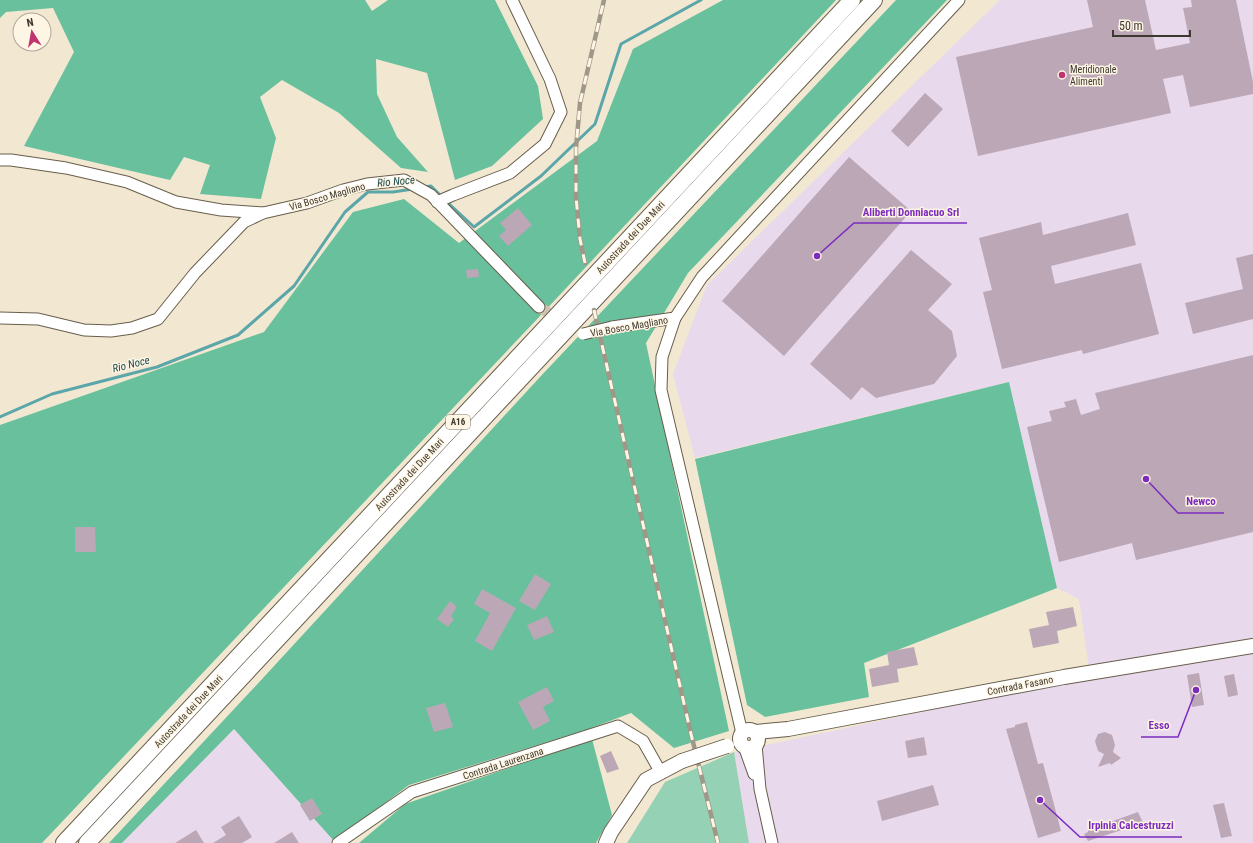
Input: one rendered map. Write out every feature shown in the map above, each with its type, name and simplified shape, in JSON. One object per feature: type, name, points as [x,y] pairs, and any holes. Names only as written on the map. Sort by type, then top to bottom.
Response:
[{"type":"highway","name":"Autostrada dei Due Mari","points":[[64,843],[852,0]]},
{"type":"highway","name":"Autostrada dei Due Mari","points":[[87,843],[874,0]]},
{"type":"main road","name":"Contrada Fasano","points":[[660,771],[682,761],[748,738],[788,729],[1064,677],[1253,646]]},
{"type":"main road","points":[[606,843],[611,832],[646,780],[660,771]]},
{"type":"street","points":[[437,202],[453,194],[510,173],[545,144],[561,112],[550,79],[512,0]]},
{"type":"street","points":[[772,843],[748,738],[733,694],[661,390],[662,358],[675,318],[702,277],[959,0]]},
{"type":"street","name":"Via Bosco Magliano","points":[[0,160],[11,160],[66,168],[127,182],[176,202],[221,210],[263,213],[307,203],[343,190],[367,184],[404,180],[431,196],[539,307]]},
{"type":"street","points":[[0,318],[38,319],[84,330],[111,331],[132,328],[158,319],[195,273],[244,222],[263,213]]},
{"type":"street","name":"Via Bosco Magliano","points":[[582,334],[612,327],[675,318]]},
{"type":"street","name":"Contrada Laurenzana","points":[[338,843],[412,792],[618,726],[643,740],[660,771]]},
{"type":"shaded area","points":[[1000,0],[1253,0],[1253,843],[749,843],[734,752],[1090,676],[1079,599],[1057,588],[1009,382],[695,458],[673,374],[707,285]]},
{"type":"shaded area","points":[[234,729],[334,841],[331,843],[122,843]]},
{"type":"green space","points":[[0,0],[365,0],[372,11],[388,0],[495,0],[538,86],[543,119],[492,166],[455,180],[427,73],[376,59],[377,94],[397,137],[428,172],[401,168],[339,113],[282,80],[260,97],[276,138],[261,199],[200,194],[210,165],[184,157],[170,180],[24,146],[74,52],[53,8],[6,12],[0,18]]},
{"type":"green space","points":[[723,0],[836,0],[42,843],[0,843],[0,425],[264,332],[353,212],[404,199],[459,243],[597,141],[633,49]]},
{"type":"green space","points":[[896,0],[947,0],[688,273],[646,343],[729,731],[674,748],[631,713],[586,730],[409,785],[334,841],[234,729],[122,843],[109,843],[540,377]]},
{"type":"green space","points":[[1009,382],[1057,588],[864,663],[869,697],[765,717],[747,705],[695,459]]},
{"type":"green space","points":[[592,739],[612,815],[596,843],[359,843],[405,804]]},
{"type":"green space","points":[[734,752],[749,843],[627,843],[665,782]]},
{"type":"building","name":"Meridionale Alimenti","points":[[1087,0],[1145,0],[1156,50],[1190,43],[1183,8],[1192,7],[1191,0],[1236,0],[1253,82],[1253,94],[1190,107],[1183,75],[1163,79],[1171,113],[978,156],[956,57],[1093,27]]},
{"type":"building","points":[[925,93],[943,109],[908,147],[891,131]]},
{"type":"building","points":[[849,157],[911,211],[784,356],[722,301]]},
{"type":"building","points":[[518,208],[532,225],[508,246],[499,236],[506,230],[500,223]]},
{"type":"building","points":[[1128,213],[1136,245],[1051,266],[1055,284],[1141,263],[1159,334],[1083,354],[1082,350],[1002,369],[983,292],[992,290],[979,238],[1041,222],[1043,235]]},
{"type":"building","points":[[911,250],[952,284],[928,310],[952,331],[957,356],[934,384],[876,398],[862,387],[851,400],[810,364]]},
{"type":"building","points":[[1253,254],[1253,319],[1193,334],[1185,303],[1243,289],[1236,258]]},
{"type":"building","points":[[478,269],[479,277],[467,278],[466,270]]},
{"type":"building","points":[[1253,355],[1253,532],[1136,560],[1132,543],[1059,562],[1027,427],[1052,421],[1049,411],[1066,407],[1064,402],[1076,399],[1081,415],[1100,409],[1095,393]]},
{"type":"building","points":[[75,527],[95,527],[96,552],[75,552]]},
{"type":"building","points":[[535,574],[551,584],[535,610],[519,601]]},
{"type":"building","points":[[482,589],[516,608],[492,651],[475,641],[490,613],[474,604]]},
{"type":"building","points":[[450,601],[457,607],[451,616],[454,619],[448,627],[437,619]]},
{"type":"building","points":[[1073,607],[1077,626],[1057,631],[1059,643],[1033,648],[1029,629],[1049,625],[1046,612]]},
{"type":"building","points":[[547,616],[554,632],[534,640],[527,625]]},
{"type":"building","points":[[914,647],[918,665],[897,669],[899,682],[872,687],[869,669],[889,665],[887,652]]},
{"type":"building","points":[[1199,673],[1204,705],[1192,707],[1187,675]]},
{"type":"building","points":[[1234,674],[1238,695],[1228,697],[1224,676]]},
{"type":"building","points":[[547,687],[554,701],[543,707],[550,721],[533,730],[518,702]]},
{"type":"building","points":[[445,703],[453,727],[434,732],[426,708]]},
{"type":"building","points":[[1027,722],[1038,764],[1043,763],[1061,831],[1038,838],[1006,729]]},
{"type":"building","points":[[1105,732],[1112,735],[1115,745],[1113,752],[1121,758],[1111,765],[1110,763],[1098,767],[1104,754],[1098,751],[1095,741],[1098,734]]},
{"type":"building","points":[[924,737],[927,755],[908,758],[905,741]]},
{"type":"building","points":[[611,751],[619,769],[607,773],[600,756]]},
{"type":"building","points":[[933,785],[939,805],[882,821],[877,801]]},
{"type":"building","points":[[312,798],[322,814],[310,821],[300,805]]},
{"type":"building","points":[[1224,803],[1232,836],[1221,838],[1213,805]]},
{"type":"building","points":[[1138,812],[1143,823],[1088,841],[1084,834],[1088,832],[1088,830]]},
{"type":"building","points":[[239,816],[252,837],[242,843],[213,843],[226,835],[221,827]]},
{"type":"building","points":[[196,830],[204,843],[175,843]]},
{"type":"building","points":[[292,832],[299,843],[274,843]]},
{"type":"waterway","name":"Rio Noce","points":[[446,201],[474,227],[541,176],[595,124],[621,44],[701,0]]},
{"type":"waterway","name":"Rio Noce","points":[[424,187],[431,186],[442,197]]},
{"type":"waterway","name":"Rio Noce","points":[[0,417],[52,394],[157,367],[238,335],[294,286],[345,212],[368,192],[393,192],[413,189]]},
{"type":"tunnel","points":[[539,307],[583,334]]},
{"type":"railway","points":[[585,263],[580,239],[576,197],[576,148],[580,103],[604,0]]},
{"type":"railway","points":[[594,310],[691,734],[718,843]]},
{"type":"place","name":"Meridionale Alimenti","points":[[1062,75]]},
{"type":"place","name":"Aliberti Donniacuo Srl","points":[[817,256]]},
{"type":"place","name":"Newco","points":[[1146,479]]},
{"type":"place","name":"Esso","points":[[1196,690]]},
{"type":"place","name":"Irpinia Calcestruzzi","points":[[1040,800]]}]
